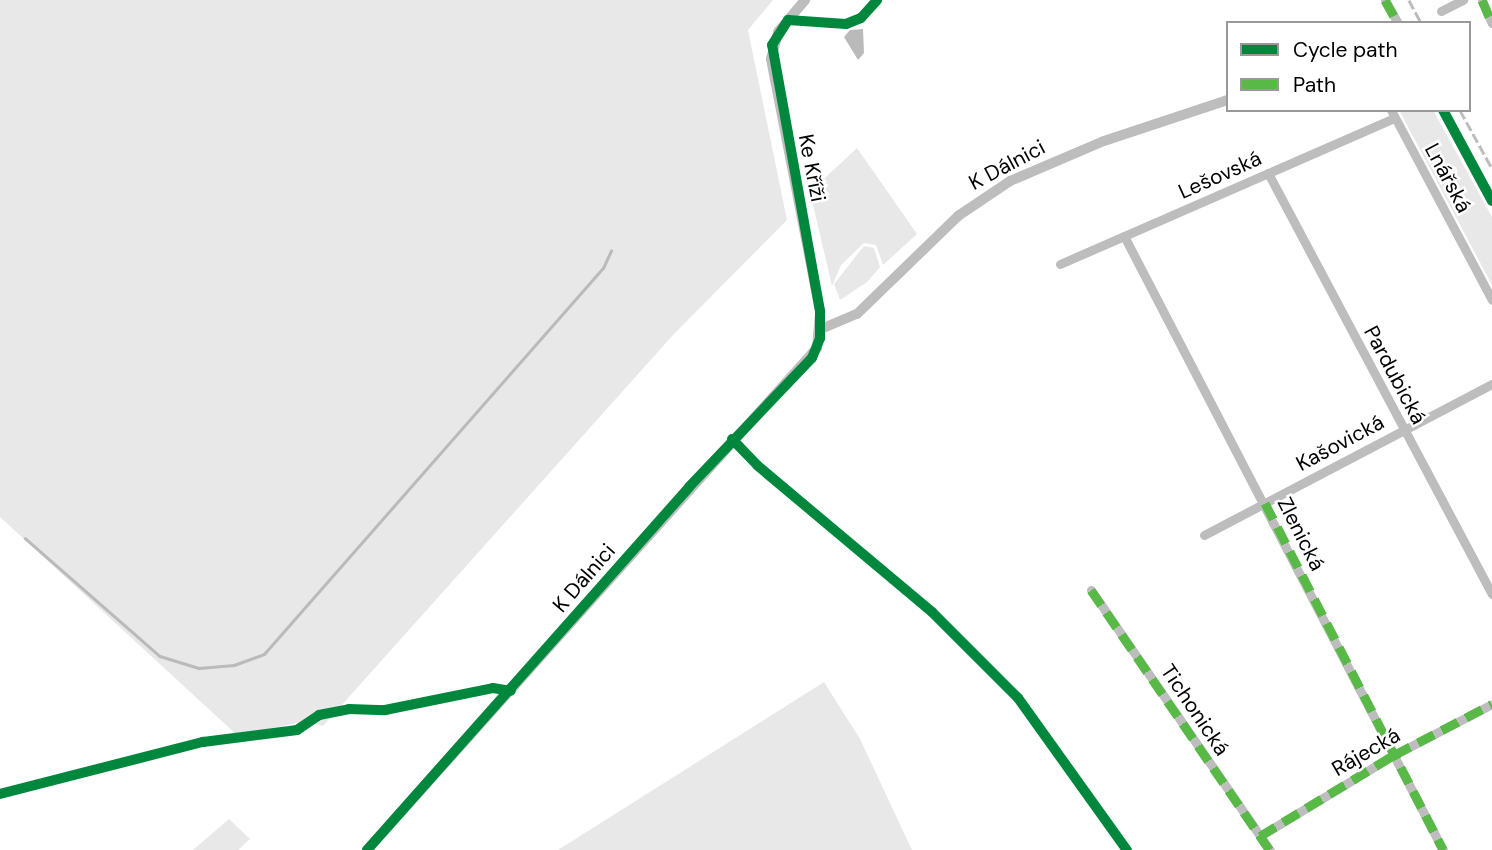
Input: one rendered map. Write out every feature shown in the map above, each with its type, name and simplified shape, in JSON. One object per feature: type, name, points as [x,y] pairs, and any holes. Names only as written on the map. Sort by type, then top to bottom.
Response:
[{"type":"street","name":"Ke Kříži","points":[[805,0],[778,32],[771,59],[821,329]]},
{"type":"street","points":[[1385,0],[1397,21]]},
{"type":"street","points":[[1441,11],[1463,0]]},
{"type":"street","points":[[1482,0],[1492,23]]},
{"type":"street","name":"K Dálnici","points":[[367,850],[689,487],[804,367],[817,348],[821,329],[857,314],[958,216],[999,187],[1104,141],[1226,101]]},
{"type":"street","name":"Lnářská","points":[[1444,112],[1492,201]]},
{"type":"street","name":"Lnářská","points":[[1392,114],[1492,300]]},
{"type":"street","name":"Lešovská","points":[[1060,264],[1268,173],[1392,114]]},
{"type":"street","name":"Pardubická","points":[[1268,173],[1492,594]]},
{"type":"street","name":"Zlenická","points":[[1124,236],[1443,850]]},
{"type":"street","name":"Kašovická","points":[[1204,535],[1492,384]]},
{"type":"street","name":"Tichonická","points":[[1091,590],[1270,850]]},
{"type":"street","name":"Rájecká","points":[[1260,836],[1394,755],[1492,704]]},
{"type":"shaded area","points":[[0,0],[773,0],[748,30],[787,220],[673,335],[323,726],[301,722],[238,736],[0,517]]},
{"type":"shaded area","points":[[863,29],[864,53],[858,60],[844,37],[850,30]]},
{"type":"shaded area","points":[[1400,112],[1434,112],[1492,217],[1492,285]]},
{"type":"shaded area","points":[[857,148],[917,234],[883,265],[876,245],[864,243],[841,265],[832,286],[810,192]]},
{"type":"shaded area","points":[[864,246],[874,248],[880,267],[867,282],[840,300],[834,284]]},
{"type":"shaded area","points":[[824,682],[860,739],[912,850],[558,850]]},
{"type":"shaded area","points":[[229,819],[250,839],[238,850],[193,850]]},
{"type":"waterway","points":[[25,538],[160,656],[199,668],[234,665],[264,654],[603,268],[611,251]]},
{"type":"railway","points":[[1409,0],[1420,21]]},
{"type":"railway","points":[[1461,112],[1492,168]]},
{"type":"marked path","points":[[1385,0],[1397,21]]},
{"type":"marked path","points":[[1482,0],[1492,23]]},
{"type":"marked path","points":[[1265,503],[1443,850]]},
{"type":"marked path","points":[[1091,590],[1270,850]]},
{"type":"marked path","points":[[1260,836],[1394,755],[1492,704]]},
{"type":"cycle path","points":[[367,850],[689,487],[812,358],[820,338],[820,311],[772,45],[788,20],[846,24],[861,18],[877,0]]},
{"type":"cycle path","points":[[1444,112],[1492,201]]},
{"type":"cycle path","points":[[732,439],[758,466],[932,612],[1018,698],[1127,850]]},
{"type":"cycle path","points":[[0,794],[203,742],[297,730],[319,715],[349,709],[385,710],[493,688],[511,691]]}]
